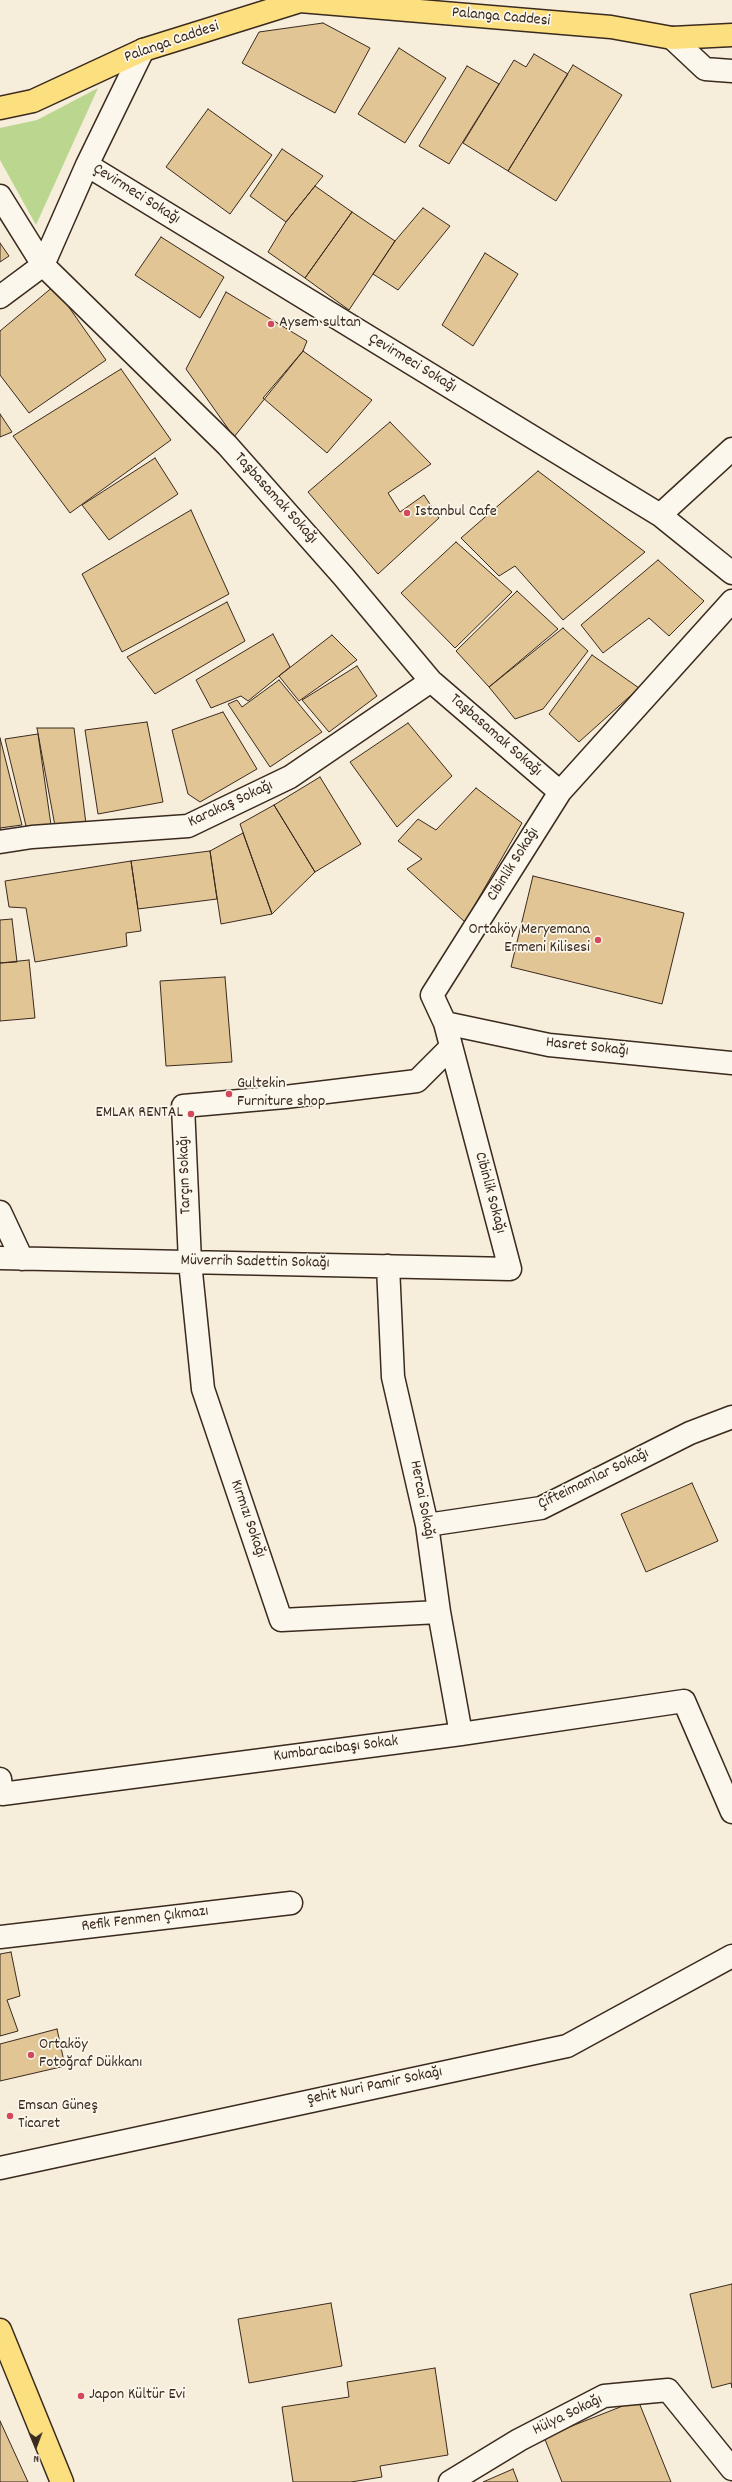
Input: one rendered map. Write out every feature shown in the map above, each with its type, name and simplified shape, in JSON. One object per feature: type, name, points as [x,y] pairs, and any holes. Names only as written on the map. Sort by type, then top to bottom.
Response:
[{"type":"main road","name":"Palanga Caddesi","points":[[0,108],[33,101],[143,50],[300,1],[611,27],[672,38],[732,35]]},
{"type":"main road","points":[[0,2330],[62,2482]]},
{"type":"street","points":[[672,38],[705,69],[732,71]]},
{"type":"street","points":[[0,297],[43,265],[87,164],[143,50]]},
{"type":"street","name":"Çevirmeci Sokağı","points":[[87,164],[660,515],[732,573]]},
{"type":"street","name":"Taşbasamak Sokağı","points":[[0,196],[43,265],[227,445],[343,576],[431,681],[560,792]]},
{"type":"street","points":[[660,515],[732,449]]},
{"type":"street","name":"Cibinlik Sokağı","points":[[510,1269],[451,1047],[444,1023],[432,995],[560,792],[732,601]]},
{"type":"street","name":"Karakaş Sokağı","points":[[0,842],[32,837],[188,826],[290,777],[431,681]]},
{"type":"street","name":"Hasret Sokağı","points":[[444,1023],[549,1045],[732,1063]]},
{"type":"street","name":"Tarçın Sokağı","points":[[190,1262],[183,1106],[307,1095],[417,1080],[451,1047]]},
{"type":"street","points":[[0,1212],[22,1259]]},
{"type":"street","name":"Müverrih Sadettin Sokağı","points":[[0,1258],[510,1269]]},
{"type":"street","name":"Kırmızı Sokağı","points":[[190,1262],[203,1389],[281,1620],[439,1612]]},
{"type":"street","name":"Hercai Sokağı","points":[[388,1266],[393,1377],[427,1525],[439,1612],[461,1734]]},
{"type":"street","name":"Çifteimamlar Sokağı","points":[[427,1525],[540,1508],[690,1433],[732,1417]]},
{"type":"street","name":"Kumbaracıbaşı Sokak","points":[[0,1779],[2,1794],[461,1734],[684,1701],[732,1812]]},
{"type":"street","name":"Refik Fenmen Çıkmazı","points":[[0,1937],[290,1903]]},
{"type":"street","name":"Şehit Nuri Pamir Sokağı","points":[[0,2168],[567,2046],[732,1956]]},
{"type":"street","name":"Hülya Sokağı","points":[[450,2482],[519,2440],[604,2396],[668,2390],[732,2469]]},
{"type":"green space","points":[[98,88],[36,225],[0,160],[0,128],[37,120]]},
{"type":"building","points":[[323,23],[370,48],[335,113],[242,63],[259,32]]},
{"type":"building","points":[[399,48],[446,78],[405,143],[358,114]]},
{"type":"building","points":[[534,54],[568,74],[508,171],[463,143],[514,60],[526,67]]},
{"type":"building","points":[[573,65],[622,95],[556,201],[508,171]]},
{"type":"building","points":[[467,66],[499,84],[449,164],[419,146]]},
{"type":"building","points":[[208,109],[272,155],[230,214],[166,167]]},
{"type":"building","points":[[282,149],[323,176],[286,222],[250,196]]},
{"type":"building","points":[[315,186],[352,212],[305,278],[268,252],[286,222]]},
{"type":"building","points":[[423,208],[450,226],[398,290],[373,274],[395,241]]},
{"type":"building","points":[[352,212],[395,241],[349,310],[305,278]]},
{"type":"building","points":[[161,237],[224,277],[200,318],[135,275]]},
{"type":"building","points":[[0,243],[9,256],[0,262]]},
{"type":"building","points":[[485,253],[518,274],[473,346],[442,325]]},
{"type":"building","points":[[54,286],[106,360],[29,413],[0,375],[0,331]]},
{"type":"building","points":[[226,292],[307,341],[303,351],[234,437],[186,369]]},
{"type":"building","points":[[303,351],[372,400],[327,453],[263,398]]},
{"type":"building","points":[[121,369],[171,440],[70,513],[13,436]]},
{"type":"building","points":[[0,414],[12,432],[0,437]]},
{"type":"building","points":[[390,422],[431,464],[388,493],[400,512],[424,495],[439,518],[378,574],[308,492]]},
{"type":"building","points":[[155,458],[178,494],[109,540],[82,505]]},
{"type":"building","points":[[538,471],[645,552],[563,620],[515,566],[499,576],[461,538]]},
{"type":"building","points":[[191,510],[229,594],[122,652],[82,574]]},
{"type":"building","points":[[456,542],[512,592],[455,648],[401,593]]},
{"type":"building","points":[[658,560],[704,601],[669,636],[649,618],[603,653],[581,625]]},
{"type":"building","points":[[517,591],[558,629],[489,687],[456,651]]},
{"type":"building","points":[[227,602],[245,641],[155,694],[127,657]]},
{"type":"building","points":[[563,628],[588,651],[543,709],[515,719],[489,687]]},
{"type":"building","points":[[273,634],[290,667],[248,701],[241,696],[211,708],[196,680]]},
{"type":"building","points":[[332,635],[357,660],[299,701],[279,676]]},
{"type":"building","points":[[592,655],[639,688],[579,742],[549,714]]},
{"type":"building","points":[[357,666],[377,696],[329,732],[302,700]]},
{"type":"building","points":[[279,680],[322,732],[270,767],[228,704],[237,700],[242,707]]},
{"type":"building","points":[[223,712],[257,769],[200,802],[188,794],[172,730]]},
{"type":"building","points":[[147,722],[163,802],[98,814],[85,730]]},
{"type":"building","points":[[408,723],[452,776],[397,827],[350,762]]},
{"type":"building","points":[[37,728],[74,728],[86,824],[55,826]]},
{"type":"building","points":[[38,734],[51,825],[26,826],[5,739]]},
{"type":"building","points":[[0,738],[22,825],[0,828]]},
{"type":"building","points":[[320,777],[361,844],[315,872],[274,805]]},
{"type":"building","points":[[476,788],[522,823],[465,922],[407,869],[422,859],[398,841],[418,819],[436,830]]},
{"type":"building","points":[[274,805],[315,872],[272,914],[240,824]]},
{"type":"building","points":[[243,833],[272,914],[221,924],[210,851]]},
{"type":"building","points":[[210,851],[217,899],[138,909],[131,861]]},
{"type":"building","points":[[131,861],[141,931],[126,933],[127,946],[35,962],[26,908],[9,907],[5,881]]},
{"type":"building","name":"Ortaköy Meryemana Ermeni Kilisesi","points":[[533,876],[684,913],[662,1004],[511,967]]},
{"type":"building","points":[[12,919],[17,962],[0,963],[0,920]]},
{"type":"building","points":[[29,960],[35,1018],[0,1021],[0,963]]},
{"type":"building","points":[[225,977],[232,1062],[166,1066],[160,981]]},
{"type":"building","points":[[692,1483],[718,1541],[646,1572],[621,1514]]},
{"type":"building","points":[[11,1952],[20,1996],[7,2000],[18,2031],[0,2036],[0,1954]]},
{"type":"building","name":"Ortaköy Fotoğraf Dükkanı","points":[[57,2029],[65,2066],[0,2081],[0,2044]]},
{"type":"building","points":[[732,2284],[732,2388],[731,2383],[712,2388],[690,2294]]},
{"type":"building","points":[[331,2303],[342,2366],[249,2383],[238,2319]]},
{"type":"building","points":[[435,2368],[448,2455],[380,2466],[382,2477],[351,2482],[293,2482],[282,2407],[349,2397],[347,2382]]},
{"type":"building","points":[[638,2400],[671,2482],[562,2482],[544,2437]]},
{"type":"building","points":[[0,2421],[28,2482],[0,2482]]},
{"type":"building","points":[[513,2469],[518,2482],[483,2482]]},
{"type":"place","name":"Aysem sultan","points":[[271,324]]},
{"type":"place","name":"Istanbul Cafe","points":[[407,513]]},
{"type":"place","name":"Ortaköy Meryemana Ermeni Kilisesi","points":[[598,940]]},
{"type":"place","name":"Gultekin Furniture shop","points":[[229,1094]]},
{"type":"place","name":"EMLAK RENTAL","points":[[191,1114]]},
{"type":"place","name":"Ortaköy Fotoğraf Dükkanı","points":[[31,2055]]},
{"type":"place","name":"Emsan Güneş Ticaret","points":[[10,2116]]},
{"type":"place","name":"Japon Kültür Evi","points":[[81,2396]]}]
